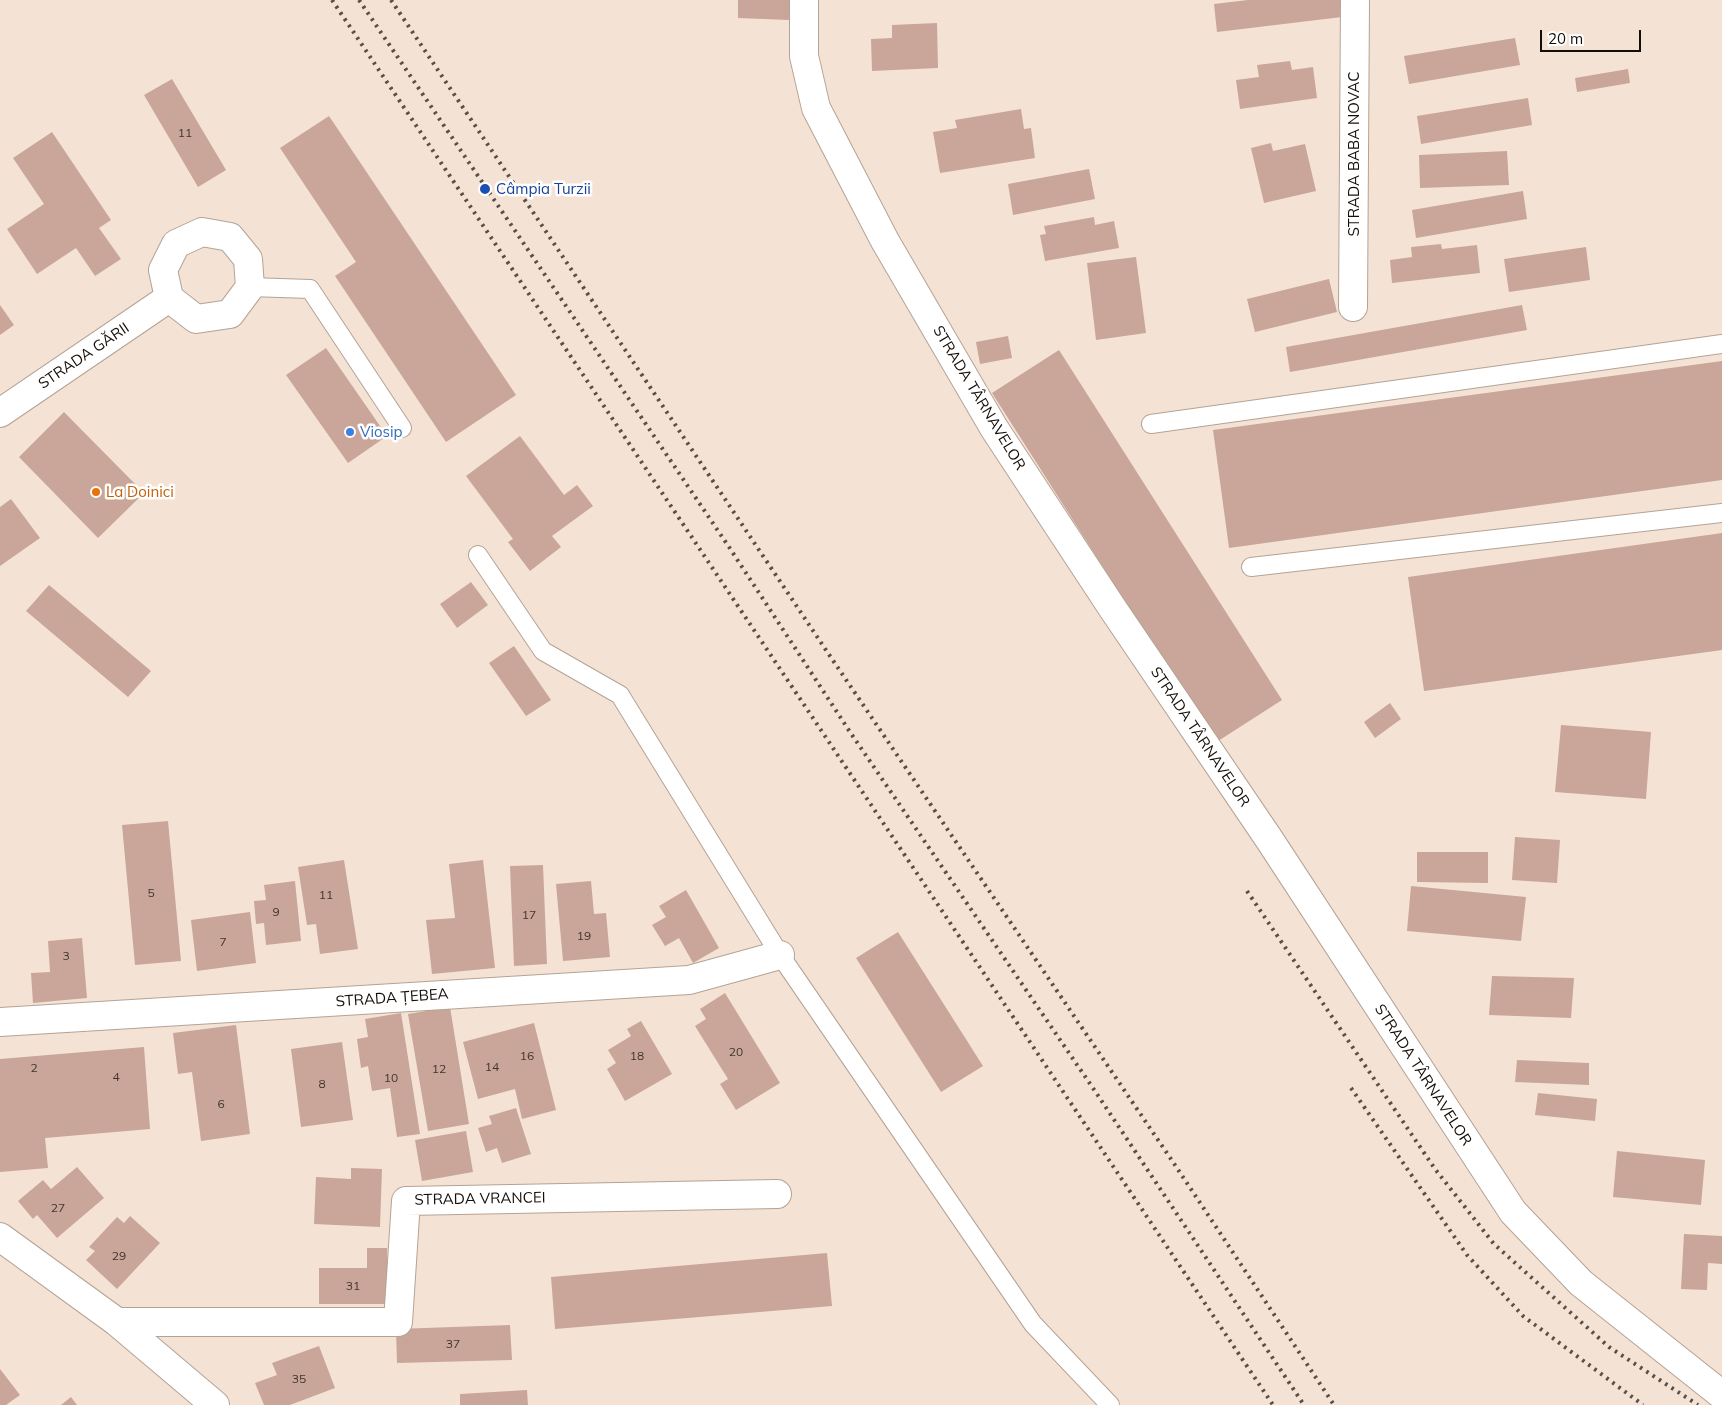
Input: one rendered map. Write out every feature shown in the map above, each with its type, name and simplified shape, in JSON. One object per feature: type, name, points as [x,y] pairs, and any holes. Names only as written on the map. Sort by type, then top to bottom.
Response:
[{"type":"street","name":"STRADA TÂRNAVELOR","points":[[804,0],[804,56],[816,108],[885,241],[994,428],[1269,839],[1513,1212],[1581,1284],[1722,1395]]},
{"type":"street","name":"STRADA BABA NOVAC","points":[[1353,307],[1355,0]]},
{"type":"street","points":[[202,232],[230,237],[248,258],[250,287],[230,314],[196,319],[169,298],[163,270],[176,244],[202,232]]},
{"type":"street","name":"STRADA GĂRII","points":[[0,413],[169,298]]},
{"type":"street","name":"STRADA ȚEBEA","points":[[0,1022],[689,980],[780,954]]},
{"type":"street","name":"STRADA VRANCEI","points":[[117,1322],[398,1322],[406,1201],[777,1194]]},
{"type":"street","points":[[0,1237],[117,1322],[216,1405]]},
{"type":"lane","points":[[250,287],[310,289],[402,428]]},
{"type":"lane","points":[[1151,424],[1722,344]]},
{"type":"lane","points":[[1251,567],[1722,512]]},
{"type":"lane","points":[[478,555],[543,651],[620,695],[780,954],[1033,1324],[1110,1405]]},
{"type":"building","points":[[738,0],[790,0],[789,20],[738,18]]},
{"type":"building","points":[[1248,0],[1340,0],[1342,17],[1217,32],[1214,4]]},
{"type":"building","points":[[937,23],[938,68],[872,71],[871,39],[892,38],[892,25]]},
{"type":"building","points":[[1515,38],[1520,65],[1409,84],[1404,56]]},
{"type":"building","points":[[1290,61],[1292,70],[1313,67],[1317,98],[1240,109],[1236,80],[1259,77],[1257,65]]},
{"type":"building","points":[[1628,69],[1630,83],[1577,92],[1575,78]]},
{"type":"building","points":[[172,79],[226,170],[198,187],[144,95]]},
{"type":"building","points":[[1528,98],[1532,125],[1421,144],[1417,116]]},
{"type":"building","points":[[1021,109],[1024,129],[1031,128],[1035,158],[940,173],[933,132],[957,128],[955,120]]},
{"type":"building","points":[[329,116],[516,395],[446,442],[335,276],[356,262],[280,148]]},
{"type":"building","points":[[52,132],[111,220],[99,228],[121,259],[95,276],[76,248],[37,274],[7,229],[44,204],[13,158]]},
{"type":"building","points":[[1271,143],[1273,151],[1305,144],[1316,191],[1264,203],[1251,148]]},
{"type":"building","points":[[1507,151],[1509,185],[1420,188],[1419,155]]},
{"type":"building","points":[[1089,169],[1095,199],[1013,215],[1008,184]]},
{"type":"building","points":[[1523,191],[1527,219],[1416,238],[1412,210]]},
{"type":"building","points":[[1094,217],[1095,225],[1114,221],[1119,248],[1045,261],[1040,235],[1046,234],[1044,226]]},
{"type":"building","points":[[1441,244],[1442,249],[1477,245],[1480,273],[1392,283],[1390,260],[1412,257],[1411,247]]},
{"type":"building","points":[[1586,247],[1590,280],[1509,292],[1504,259]]},
{"type":"building","points":[[1136,257],[1146,333],[1096,340],[1087,263]]},
{"type":"building","points":[[1329,279],[1337,312],[1255,332],[1247,299]]},
{"type":"building","points":[[0,305],[14,325],[0,335]]},
{"type":"building","points":[[1522,305],[1527,330],[1290,372],[1286,347]]},
{"type":"building","points":[[1008,336],[1012,358],[980,364],[976,342]]},
{"type":"building","points":[[326,348],[387,436],[348,463],[286,375]]},
{"type":"building","points":[[1059,350],[1282,700],[1215,743],[992,393]]},
{"type":"building","points":[[1722,361],[1722,480],[1229,548],[1213,430]]},
{"type":"building","points":[[64,412],[144,493],[98,538],[19,457]]},
{"type":"building","points":[[520,436],[564,495],[577,485],[593,506],[552,536],[561,547],[530,571],[508,542],[513,539],[466,476]]},
{"type":"building","points":[[11,499],[40,538],[0,566],[0,507]]},
{"type":"building","points":[[1722,533],[1722,650],[1424,691],[1408,577]]},
{"type":"building","points":[[471,582],[488,605],[457,628],[440,604]]},
{"type":"building","points":[[49,585],[151,671],[128,697],[26,611]]},
{"type":"building","points":[[514,646],[551,700],[526,716],[489,663]]},
{"type":"building","points":[[1390,703],[1401,719],[1375,738],[1364,722]]},
{"type":"building","points":[[1561,725],[1651,732],[1646,799],[1555,792]]},
{"type":"building","points":[[168,821],[181,961],[135,965],[122,825]]},
{"type":"building","points":[[1515,837],[1560,840],[1557,883],[1512,880]]},
{"type":"building","points":[[1417,852],[1488,852],[1488,883],[1417,882]]},
{"type":"building","points":[[344,860],[358,949],[320,954],[316,924],[307,925],[298,867]]},
{"type":"building","points":[[483,860],[495,968],[432,974],[426,920],[455,918],[449,864]]},
{"type":"building","points":[[543,865],[547,964],[514,966],[510,866]]},
{"type":"building","points":[[295,881],[301,941],[266,945],[264,923],[256,924],[254,901],[266,900],[264,885]]},
{"type":"building","points":[[591,881],[594,914],[606,913],[610,957],[563,961],[556,884]]},
{"type":"building","points":[[1411,886],[1526,897],[1521,941],[1407,931]]},
{"type":"building","points":[[686,890],[719,948],[693,963],[679,938],[665,946],[652,925],[666,917],[659,906]]},
{"type":"building","points":[[250,912],[256,963],[197,971],[191,920]]},
{"type":"building","points":[[898,932],[983,1066],[941,1092],[856,958]]},
{"type":"building","points":[[82,938],[87,998],[33,1003],[31,973],[50,972],[48,941]]},
{"type":"building","points":[[1492,976],[1574,978],[1571,1018],[1489,1015]]},
{"type":"building","points":[[725,993],[780,1083],[736,1110],[720,1084],[728,1079],[695,1026],[706,1019],[700,1009]]},
{"type":"building","points":[[450,1007],[469,1124],[428,1131],[408,1014]]},
{"type":"building","points":[[401,1013],[420,1134],[397,1137],[390,1088],[372,1091],[368,1066],[361,1068],[357,1039],[368,1037],[365,1019]]},
{"type":"building","points":[[641,1021],[672,1074],[625,1101],[607,1069],[616,1063],[608,1050],[631,1036],[627,1029]]},
{"type":"building","points":[[534,1023],[556,1110],[522,1119],[515,1089],[478,1099],[463,1042]]},
{"type":"building","points":[[236,1025],[250,1134],[201,1141],[192,1072],[178,1074],[173,1033]]},
{"type":"building","points":[[342,1042],[353,1120],[301,1127],[291,1049]]},
{"type":"building","points":[[144,1047],[150,1129],[45,1138],[48,1168],[0,1172],[0,1059]]},
{"type":"building","points":[[1517,1060],[1589,1063],[1589,1085],[1515,1082]]},
{"type":"building","points":[[1538,1093],[1597,1099],[1595,1121],[1535,1115]]},
{"type":"building","points":[[516,1108],[531,1154],[502,1163],[497,1148],[486,1152],[478,1128],[492,1124],[489,1116]]},
{"type":"building","points":[[466,1131],[473,1172],[422,1181],[415,1140]]},
{"type":"building","points":[[1617,1151],[1705,1160],[1701,1205],[1613,1197]]},
{"type":"building","points":[[77,1167],[104,1198],[57,1238],[37,1215],[33,1219],[18,1201],[43,1180],[51,1189]]},
{"type":"building","points":[[351,1168],[382,1169],[380,1227],[314,1224],[316,1177],[351,1179]]},
{"type":"building","points":[[130,1216],[160,1243],[117,1289],[86,1260],[95,1251],[89,1247],[117,1217],[124,1223]]},
{"type":"building","points":[[1684,1234],[1722,1236],[1722,1264],[1708,1263],[1707,1290],[1681,1289]]},
{"type":"building","points":[[367,1248],[387,1248],[388,1304],[319,1304],[319,1268],[367,1268]]},
{"type":"building","points":[[827,1253],[832,1306],[555,1329],[551,1277]]},
{"type":"building","points":[[510,1325],[512,1360],[397,1363],[396,1329]]},
{"type":"building","points":[[319,1346],[335,1388],[290,1405],[264,1405],[255,1383],[277,1375],[272,1363]]},
{"type":"building","points":[[0,1369],[20,1395],[6,1405],[0,1405]]},
{"type":"building","points":[[527,1390],[528,1405],[460,1405],[460,1394]]},
{"type":"building","points":[[71,1397],[77,1405],[61,1405]]},
{"type":"railway","points":[[332,0],[1273,1405]]},
{"type":"railway","points":[[359,0],[729,547],[850,732],[1097,1094],[1304,1405]]},
{"type":"railway","points":[[391,0],[832,659],[1175,1165],[1334,1405]]},
{"type":"railway","points":[[1247,891],[1435,1169],[1494,1244],[1609,1347],[1698,1405]]},
{"type":"railway","points":[[1351,1088],[1467,1255],[1523,1316],[1643,1405]]},
{"type":"place","name":"Câmpia Turzii","points":[[485,189]]},
{"type":"place","name":"Viosip","points":[[350,432]]},
{"type":"place","name":"La Doinici","points":[[96,492]]}]
